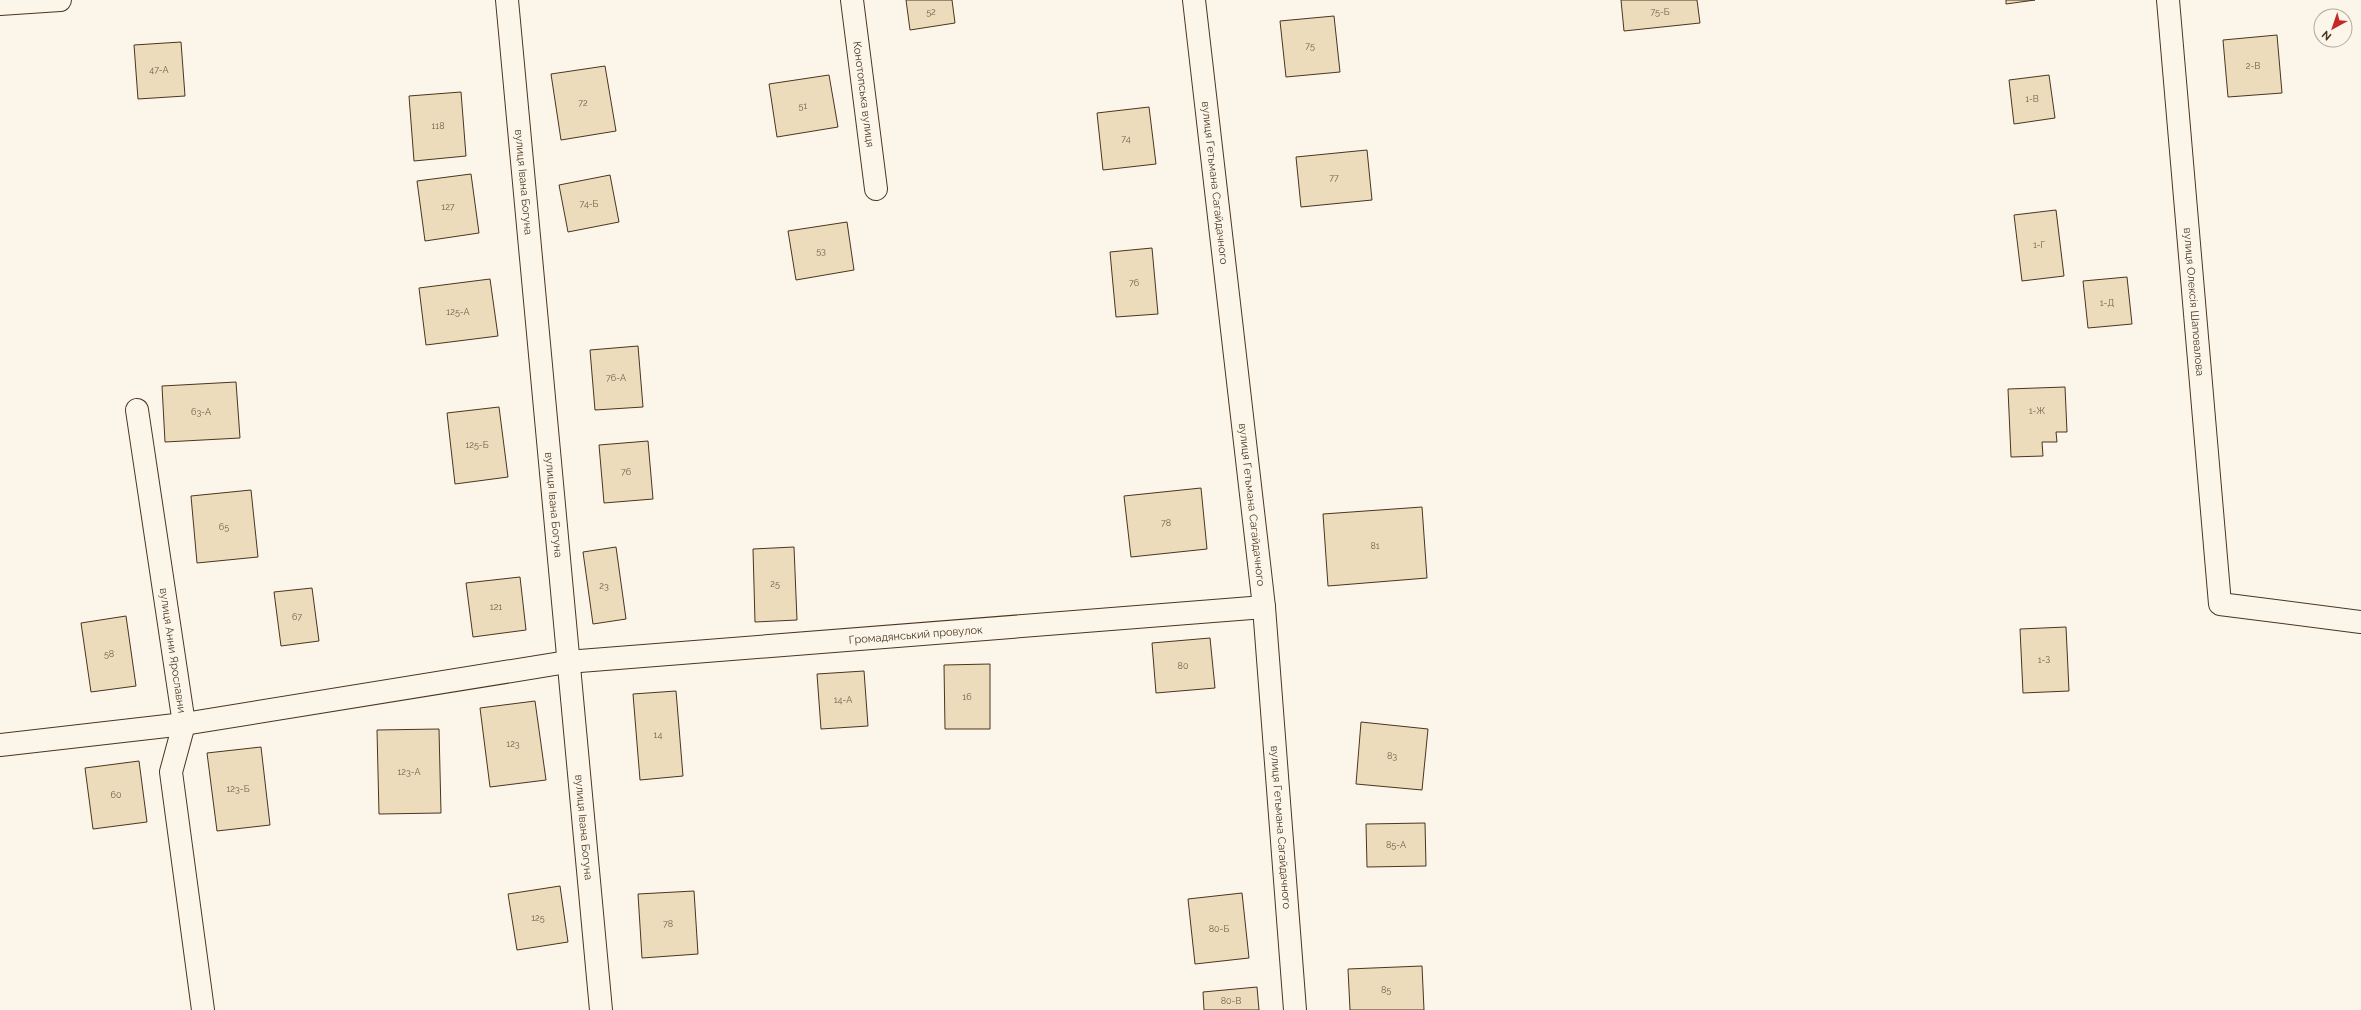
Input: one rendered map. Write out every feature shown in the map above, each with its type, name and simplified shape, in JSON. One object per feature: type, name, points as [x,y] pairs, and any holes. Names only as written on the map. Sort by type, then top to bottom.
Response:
[{"type":"street","points":[[0,4],[60,0]]},
{"type":"street","name":"вулиця Івана Богуна","points":[[507,0],[567,662],[601,1010]]},
{"type":"street","name":"Конотопська вулиця","points":[[852,0],[876,188]]},
{"type":"street","name":"вулиця Гетьмана Сагайдачного","points":[[1194,0],[1264,607],[1295,1010]]},
{"type":"street","name":"вулиця Олексія Шаповалова","points":[[2168,0],[2220,604],[2361,622]]},
{"type":"street","name":"вулиця Анни Ярославни","points":[[137,410],[184,724],[171,772],[203,1010]]},
{"type":"street","name":"Громадянський провулок","points":[[0,745],[184,724],[567,662],[1264,607]]},
{"type":"building","points":[[906,0],[952,0],[955,23],[910,30]]},
{"type":"building","points":[[1621,0],[1697,0],[1700,23],[1624,31]]},
{"type":"building","points":[[2006,0],[2035,0],[2006,4]]},
{"type":"building","points":[[1334,16],[1340,72],[1286,77],[1280,21]]},
{"type":"building","points":[[2277,35],[2282,93],[2228,97],[2223,40]]},
{"type":"building","points":[[181,42],[185,96],[138,99],[134,45]]},
{"type":"building","points":[[605,66],[616,131],[561,140],[551,74]]},
{"type":"building","points":[[829,75],[838,127],[777,137],[769,84]]},
{"type":"building","points":[[2049,75],[2055,118],[2014,124],[2009,80]]},
{"type":"building","points":[[461,92],[466,156],[414,161],[409,96]]},
{"type":"building","points":[[1149,107],[1156,164],[1103,170],[1097,113]]},
{"type":"building","points":[[1367,150],[1372,200],[1301,207],[1296,157]]},
{"type":"building","points":[[471,174],[479,233],[425,241],[417,181]]},
{"type":"building","points":[[610,175],[619,222],[568,232],[559,185]]},
{"type":"building","points":[[2056,210],[2064,276],[2022,281],[2014,215]]},
{"type":"building","points":[[847,222],[854,270],[796,280],[788,231]]},
{"type":"building","points":[[1152,248],[1158,314],[1116,317],[1110,252]]},
{"type":"building","points":[[2127,277],[2132,324],[2088,328],[2083,281]]},
{"type":"building","points":[[490,279],[498,336],[426,345],[419,288]]},
{"type":"building","points":[[638,346],[643,407],[595,410],[590,350]]},
{"type":"building","points":[[236,382],[240,438],[165,442],[162,386]]},
{"type":"building","points":[[2065,387],[2067,432],[2056,432],[2057,442],[2042,442],[2043,456],[2011,457],[2008,389]]},
{"type":"building","points":[[499,407],[508,477],[455,484],[447,413]]},
{"type":"building","points":[[648,441],[653,499],[604,503],[599,445]]},
{"type":"building","points":[[1201,488],[1207,549],[1131,557],[1124,496]]},
{"type":"building","points":[[251,490],[258,557],[197,563],[191,496]]},
{"type":"building","points":[[1422,507],[1427,578],[1328,586],[1323,514]]},
{"type":"building","points":[[616,547],[626,619],[593,624],[583,552]]},
{"type":"building","points":[[794,547],[797,620],[755,622],[753,549]]},
{"type":"building","points":[[520,577],[526,630],[473,637],[466,583]]},
{"type":"building","points":[[312,588],[319,641],[281,646],[274,592]]},
{"type":"building","points":[[126,616],[136,686],[91,692],[81,623]]},
{"type":"building","points":[[2066,627],[2069,691],[2023,693],[2020,629]]},
{"type":"building","points":[[1210,638],[1215,688],[1156,693],[1152,643]]},
{"type":"building","points":[[990,664],[990,729],[945,729],[944,665]]},
{"type":"building","points":[[864,671],[868,726],[821,729],[817,674]]},
{"type":"building","points":[[676,691],[683,776],[640,780],[633,694]]},
{"type":"building","points":[[535,701],[546,780],[490,787],[480,708]]},
{"type":"building","points":[[1361,722],[1428,729],[1422,790],[1356,784]]},
{"type":"building","points":[[439,729],[441,813],[379,814],[377,730]]},
{"type":"building","points":[[261,747],[270,825],[217,831],[207,753]]},
{"type":"building","points":[[139,761],[147,822],[93,829],[85,768]]},
{"type":"building","points":[[1425,823],[1426,866],[1367,867],[1366,824]]},
{"type":"building","points":[[560,886],[568,942],[517,950],[508,894]]},
{"type":"building","points":[[694,891],[698,954],[642,958],[638,894]]},
{"type":"building","points":[[1242,893],[1249,958],[1195,964],[1188,899]]},
{"type":"building","points":[[1422,966],[1424,1010],[1350,1010],[1348,969]]},
{"type":"building","points":[[1257,987],[1259,1010],[1204,1010],[1203,992]]}]
